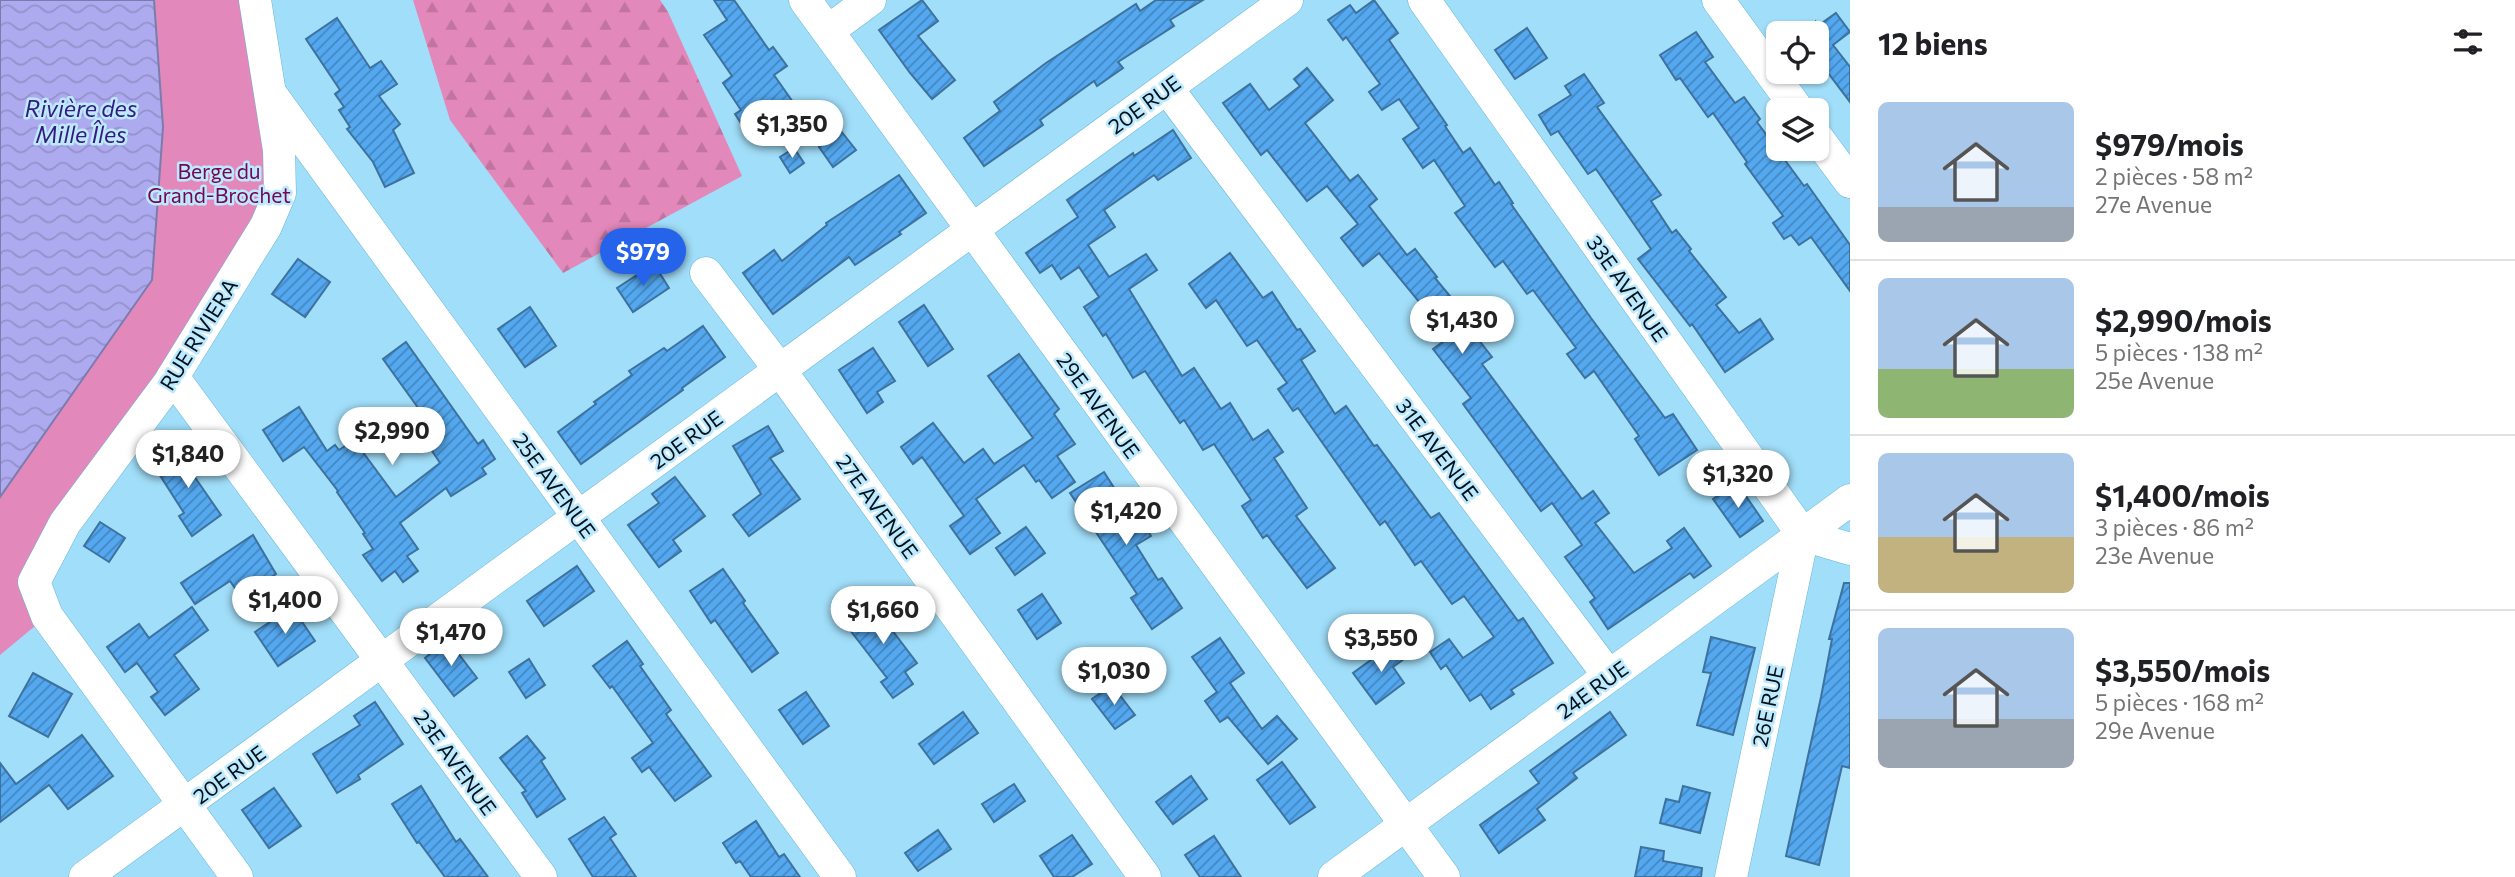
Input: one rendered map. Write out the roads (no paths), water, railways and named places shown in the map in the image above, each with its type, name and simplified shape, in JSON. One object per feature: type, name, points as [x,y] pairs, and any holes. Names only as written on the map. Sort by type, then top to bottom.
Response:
[{"type":"street","name":"RUE RIVIERA","points":[[237,877],[47,616],[34,582],[65,523],[173,377],[266,226],[280,192],[279,150],[255,0]]},
{"type":"street","name":"29E AVENUE","points":[[805,0],[1444,877]]},
{"type":"street","points":[[828,31],[870,0]]},
{"type":"street","name":"20E RUE","points":[[85,877],[1287,0]]},
{"type":"street","name":"33E AVENUE","points":[[1424,0],[1803,535]]},
{"type":"street","points":[[1718,0],[1789,98]]},
{"type":"street","name":"31E AVENUE","points":[[1167,88],[1609,676]]},
{"type":"street","name":"25E AVENUE","points":[[269,92],[840,877]]},
{"type":"street","points":[[1829,154],[1850,182]]},
{"type":"street","name":"27E AVENUE","points":[[706,273],[780,370],[1145,877]]},
{"type":"street","name":"23E AVENUE","points":[[173,377],[541,877]]},
{"type":"street","name":"24E RUE","points":[[1334,877],[1850,500]]},
{"type":"street","points":[[1803,535],[1850,549]]},
{"type":"street","name":"26E RUE","points":[[1731,877],[1803,535]]},
{"type":"water","name":"Rivière des Mille Îles","points":[[0,0],[154,0],[163,127],[152,280],[0,497]]},
{"type":"park label","name":"Berge du Grand-Brochet","points":[[219,182]]}]
